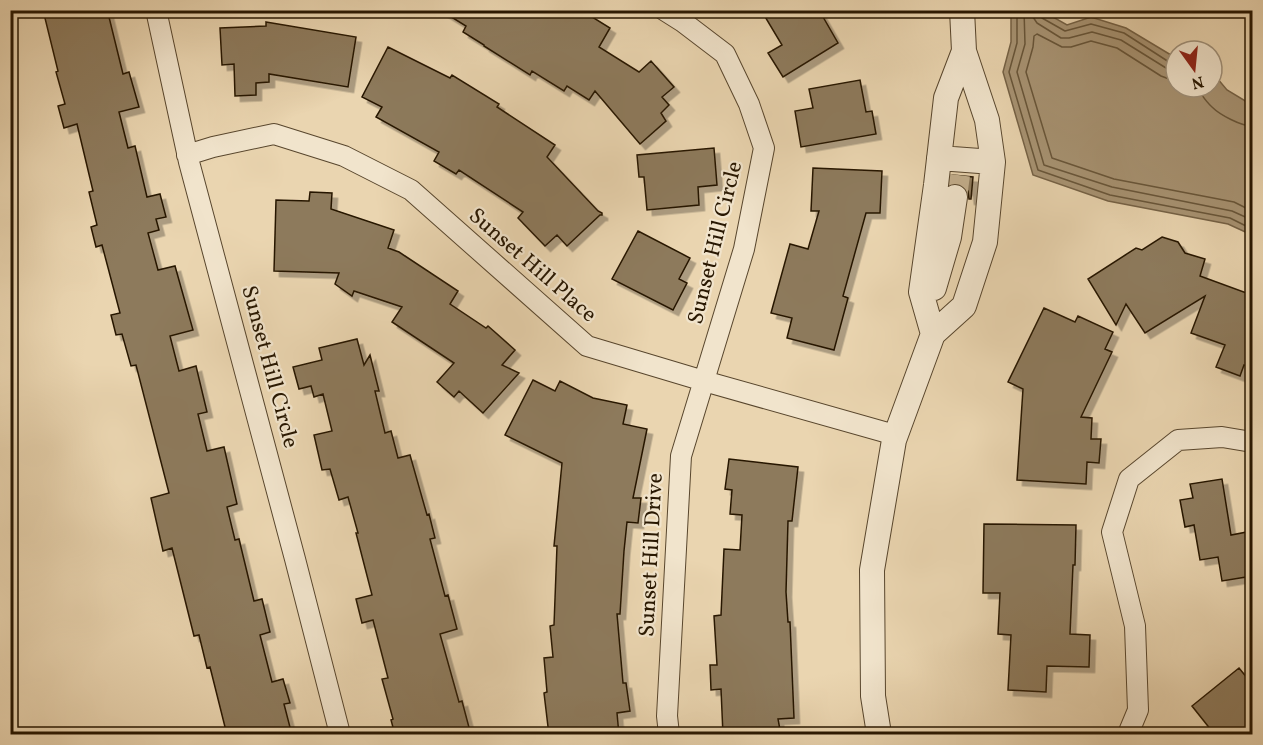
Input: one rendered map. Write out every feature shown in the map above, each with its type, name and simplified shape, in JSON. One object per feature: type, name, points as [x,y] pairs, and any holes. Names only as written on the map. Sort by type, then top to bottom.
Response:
[{"type":"street","name":"Sunset Hill Circle","points":[[156,10],[187,155],[340,735]]},
{"type":"street","name":"Sunset Hill Circle","points":[[664,10],[725,54],[749,104],[764,148],[744,249],[704,381]]},
{"type":"street","points":[[930,323],[964,306],[986,242],[993,162],[987,120],[964,51],[962,10]]},
{"type":"street","points":[[879,735],[873,696],[872,570],[896,435],[930,323],[949,237],[953,181],[946,98],[964,51]]},
{"type":"street","name":"Sunset Hill Place","points":[[187,155],[274,134],[344,156],[411,190],[587,346],[896,435]]},
{"type":"street","points":[[930,323],[921,292],[953,181],[993,162]]},
{"type":"street","points":[[953,181],[987,219]]},
{"type":"street","name":"Sunset Hill Drive","points":[[669,735],[667,716],[681,456],[704,381]]},
{"type":"street","points":[[1128,735],[1138,710],[1135,626],[1112,532],[1129,479],[1178,440],[1222,437],[1252,442]]},
{"type":"water","points":[[1011,13],[1046,13],[1067,25],[1091,17],[1126,28],[1164,51],[1164,99],[1224,99],[1224,86],[1252,105],[1252,235],[1228,224],[1108,201],[1033,175],[1003,72],[1011,42]]},
{"type":"building","points":[[43,10],[92,10],[94,16],[108,13],[123,74],[129,72],[139,107],[119,112],[128,148],[135,146],[147,197],[160,194],[166,217],[156,219],[159,230],[148,233],[158,270],[175,266],[193,330],[170,336],[179,371],[196,366],[207,412],[198,414],[207,451],[224,447],[237,504],[227,507],[235,540],[239,539],[254,601],[262,599],[270,632],[260,635],[272,682],[283,679],[290,703],[284,704],[292,735],[227,735],[210,667],[207,668],[199,635],[194,636],[172,548],[163,551],[151,498],[169,493],[136,365],[131,366],[122,334],[116,335],[111,315],[120,313],[102,245],[96,247],[91,227],[97,225],[89,192],[93,191],[77,124],[64,128],[58,106],[65,104]]},
{"type":"building","points":[[440,10],[581,10],[610,28],[599,47],[639,72],[651,61],[674,87],[662,97],[669,105],[661,113],[666,121],[640,144],[595,91],[589,100],[567,86],[564,91],[532,71],[530,75],[463,32],[466,26]]},
{"type":"building","points":[[761,10],[819,10],[838,43],[783,77],[768,53],[782,45]]},
{"type":"building","points":[[266,22],[356,37],[348,87],[269,74],[269,82],[256,83],[256,95],[235,96],[234,64],[222,65],[220,28],[266,26]]},
{"type":"building","points":[[388,47],[450,78],[452,75],[499,104],[497,107],[555,145],[547,157],[602,215],[567,246],[557,235],[545,246],[518,218],[523,212],[459,170],[456,174],[434,161],[439,152],[376,117],[382,107],[362,97]]},
{"type":"building","points":[[860,80],[866,112],[872,111],[876,134],[801,147],[795,111],[813,108],[809,89]]},
{"type":"building","points":[[714,148],[717,185],[698,187],[699,205],[647,210],[644,177],[639,177],[637,155]]},
{"type":"building","points":[[813,168],[882,171],[880,213],[866,213],[843,296],[848,298],[834,350],[787,338],[792,318],[771,313],[790,244],[808,249],[819,211],[811,211]]},
{"type":"building","points":[[952,175],[973,177],[971,199],[963,186],[957,183],[951,184]]},
{"type":"building","points":[[310,192],[332,193],[331,209],[394,230],[388,248],[399,252],[458,291],[450,304],[486,328],[488,326],[515,350],[502,365],[519,373],[483,413],[459,391],[454,397],[437,382],[454,363],[392,322],[402,307],[354,291],[352,296],[335,284],[339,273],[274,271],[276,200],[309,201]]},
{"type":"building","points":[[638,231],[690,258],[679,279],[687,283],[673,310],[612,279]]},
{"type":"building","points":[[1162,237],[1178,242],[1185,253],[1205,259],[1200,276],[1252,295],[1252,368],[1244,365],[1240,376],[1216,367],[1225,345],[1191,333],[1205,296],[1145,333],[1126,304],[1116,325],[1088,279],[1136,248],[1142,250]]},
{"type":"building","points":[[1044,308],[1075,322],[1078,316],[1113,332],[1105,349],[1112,352],[1081,417],[1092,418],[1091,439],[1101,439],[1099,463],[1087,462],[1086,484],[1017,480],[1023,389],[1008,382]]},
{"type":"building","points":[[357,339],[364,365],[370,355],[379,391],[375,391],[385,433],[391,431],[398,458],[410,455],[427,515],[429,514],[435,538],[430,539],[445,596],[448,595],[457,629],[440,634],[471,735],[395,735],[382,679],[388,678],[373,620],[362,623],[356,599],[372,595],[356,533],[358,533],[348,497],[339,500],[330,469],[322,470],[314,435],[332,431],[323,394],[314,397],[311,386],[299,389],[293,367],[322,360],[319,348]]},
{"type":"building","points":[[533,380],[555,391],[560,381],[593,398],[627,405],[623,424],[647,429],[633,498],[641,498],[638,523],[627,522],[620,614],[617,614],[623,683],[626,683],[630,711],[617,713],[619,735],[549,735],[544,693],[547,692],[544,658],[553,657],[550,626],[554,625],[557,546],[554,546],[562,463],[505,435]]},
{"type":"building","points":[[729,459],[798,467],[792,521],[788,521],[786,592],[788,622],[790,622],[794,718],[778,719],[781,735],[723,735],[721,689],[711,690],[710,665],[717,665],[714,616],[721,615],[724,549],[740,550],[742,515],[730,514],[732,490],[725,489]]},
{"type":"building","points":[[1222,479],[1231,535],[1252,531],[1252,576],[1222,581],[1218,557],[1200,560],[1194,525],[1185,527],[1180,500],[1193,498],[1190,484]]},
{"type":"building","points":[[984,524],[1076,525],[1070,634],[1090,635],[1089,667],[1047,666],[1046,692],[1008,690],[1011,635],[998,634],[1000,593],[983,593]]},
{"type":"building","points":[[1239,668],[1252,684],[1252,735],[1215,735],[1192,706]]},
{"type":"tunnel","points":[[955,197],[958,175]]}]
